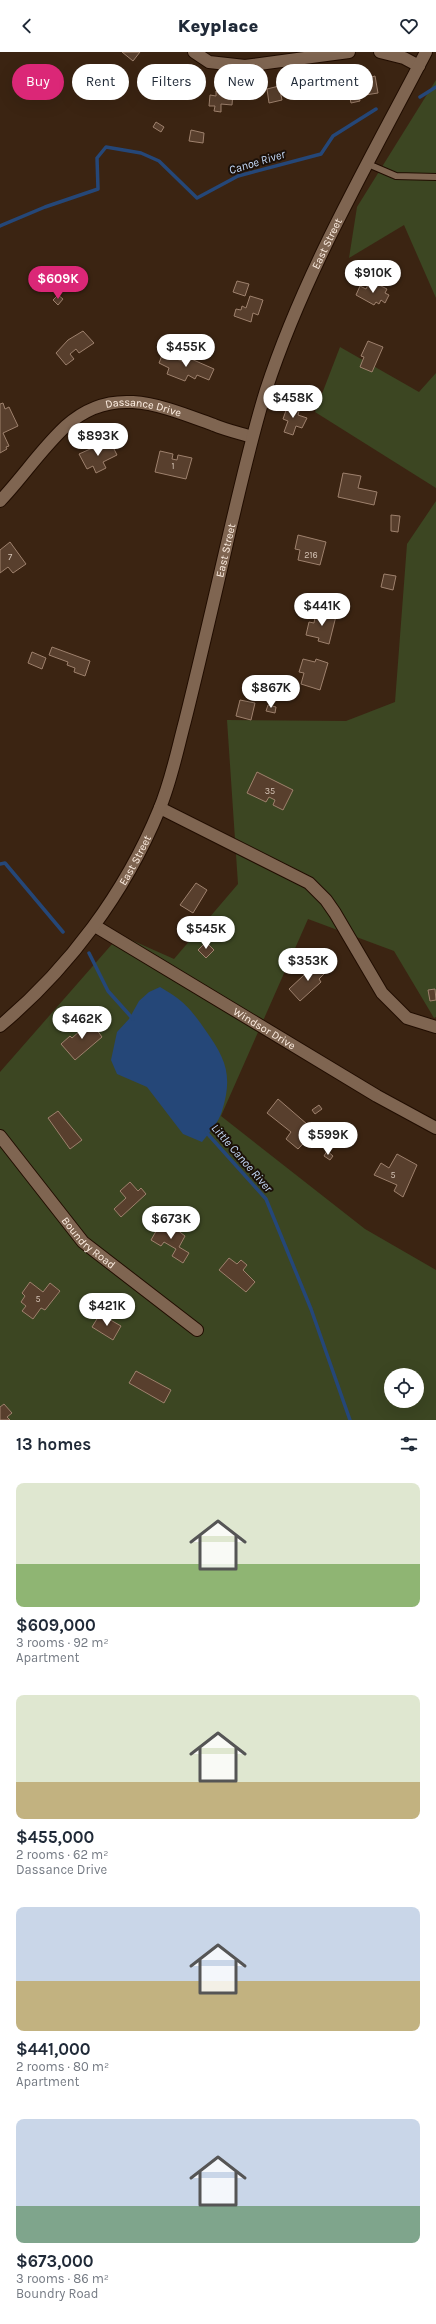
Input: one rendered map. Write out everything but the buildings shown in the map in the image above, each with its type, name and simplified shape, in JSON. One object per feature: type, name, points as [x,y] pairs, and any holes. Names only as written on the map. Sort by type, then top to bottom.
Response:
[{"type":"street","points":[[194,52],[208,62],[245,66],[349,52]]},
{"type":"street","points":[[380,52],[404,58],[419,66]]},
{"type":"street","name":"East Street","points":[[0,1026],[48,981],[94,926],[130,873],[160,808],[177,754],[195,684],[252,437],[274,367],[295,313],[368,164],[426,52]]},
{"type":"street","name":"Dassance Drive","points":[[0,502],[49,443],[67,425],[88,412],[105,404],[126,401],[147,402],[252,437]]},
{"type":"street","points":[[160,808],[308,884],[326,900],[335,913],[382,993],[407,1018],[436,1027]]},
{"type":"street","name":"Windsor Drive","points":[[94,926],[410,1116],[436,1128]]},
{"type":"street","name":"Boundry Road","points":[[0,1136],[83,1242],[197,1330]]},
{"type":"lane","points":[[368,164],[396,176],[436,178]]},
{"type":"green space","points":[[436,80],[436,298],[404,225],[349,258],[357,207]]},
{"type":"green space","points":[[340,347],[419,392],[436,373],[436,488],[315,412]]},
{"type":"green space","points":[[436,501],[436,1017],[434,1018],[394,951],[308,919],[221,1116],[365,1229],[436,1270],[436,1420],[0,1420],[0,1072],[120,935],[174,959],[238,884],[227,720],[346,721],[395,702],[407,544]]},
{"type":"water","points":[[160,987],[181,1001],[195,1016],[213,1041],[223,1059],[226,1068],[227,1088],[221,1115],[202,1142],[183,1134],[147,1087],[117,1074],[111,1060],[117,1032],[129,1019],[139,1001],[149,992]]},
{"type":"waterway","name":"Canoe River","points":[[420,97],[436,87]]},
{"type":"waterway","name":"Canoe River","points":[[0,226],[45,207],[98,189],[97,158],[106,147],[141,153],[159,161],[197,198],[238,176],[321,154],[333,136],[376,109]]},
{"type":"waterway","name":"Little Canoe River","points":[[0,864],[5,863],[63,932]]},
{"type":"waterway","name":"Little Canoe River","points":[[89,953],[108,991],[133,1019]]},
{"type":"waterway","name":"Little Canoe River","points":[[206,1132],[266,1199],[311,1309],[350,1420]]}]
